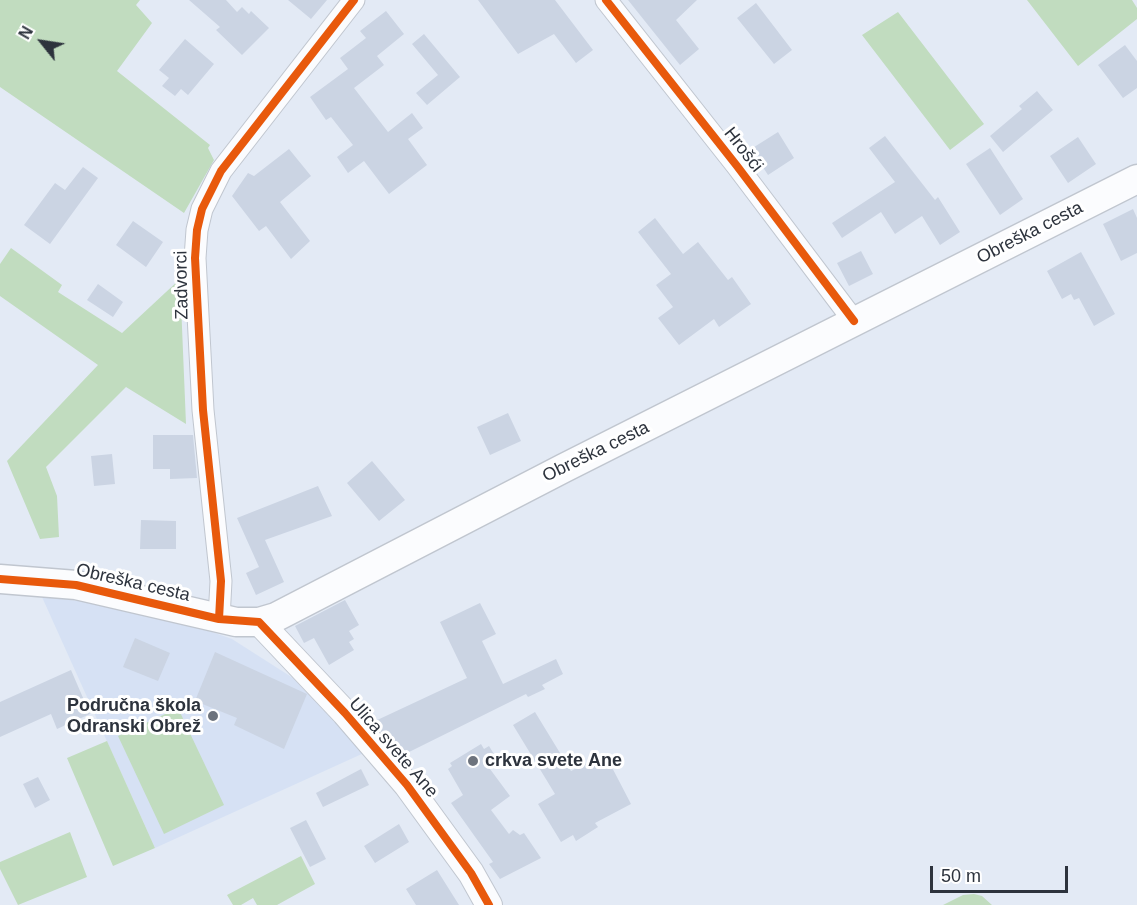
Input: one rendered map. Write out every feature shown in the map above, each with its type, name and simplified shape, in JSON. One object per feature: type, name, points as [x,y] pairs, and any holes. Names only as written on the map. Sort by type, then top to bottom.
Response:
[{"type":"main road","name":"Obreška cesta","points":[[0,579],[76,585],[219,619],[259,622],[294,608],[1137,179]]},
{"type":"street","name":"Zadvorci","points":[[219,619],[221,581],[203,410],[195,258],[197,230],[209,193],[221,171],[354,0]]},
{"type":"street","name":"Hrošći","points":[[606,0],[854,321]]},
{"type":"street","name":"Ulica svete Ane","points":[[259,622],[345,713],[407,785],[459,855],[489,905]]},
{"type":"shaded area","name":"Područna škola Odranski Obrež","points":[[42,597],[97,603],[195,626],[232,639],[293,678],[364,753],[155,848]]},
{"type":"green space","points":[[0,0],[140,0],[136,5],[152,23],[117,71],[210,145],[208,148],[214,160],[184,213],[0,87]]},
{"type":"green space","points":[[1027,0],[1132,0],[1137,8],[1137,19],[1078,66]]},
{"type":"green space","points":[[898,12],[984,124],[950,150],[862,35]]},
{"type":"green space","points":[[11,248],[62,285],[58,292],[122,333],[180,279],[186,424],[126,387],[46,467],[57,496],[59,537],[40,539],[7,461],[98,365],[0,296],[0,264]]},
{"type":"green space","points":[[178,708],[224,805],[164,834],[118,736]]},
{"type":"green space","points":[[107,741],[155,848],[113,866],[67,758]]},
{"type":"green space","points":[[70,832],[87,877],[18,905],[0,869],[0,862]]},
{"type":"green space","points":[[301,856],[315,884],[277,905],[257,905],[253,898],[241,905],[233,905],[227,895]]},
{"type":"green space","points":[[963,895],[982,896],[992,905],[943,905]]},
{"type":"building","points":[[189,0],[226,0],[237,12],[242,7],[249,14],[251,11],[269,28],[242,55],[216,30],[220,27]]},
{"type":"building","points":[[288,0],[327,0],[311,19]]},
{"type":"building","points":[[478,0],[555,0],[593,50],[576,63],[554,34],[518,54]]},
{"type":"building","points":[[628,0],[697,0],[676,20],[699,49],[680,65]]},
{"type":"building","points":[[756,3],[792,50],[774,64],[737,18]]},
{"type":"building","points":[[386,11],[404,34],[377,56],[384,65],[354,88],[388,132],[412,113],[423,128],[408,139],[427,165],[389,194],[364,161],[348,173],[337,157],[353,145],[331,117],[326,120],[310,97],[348,69],[340,58],[366,38],[360,31]]},
{"type":"building","points":[[424,34],[460,77],[427,105],[416,93],[438,75],[412,44]]},
{"type":"building","points":[[185,39],[214,64],[188,95],[181,89],[175,96],[162,86],[169,78],[159,70]]},
{"type":"building","points":[[1125,45],[1137,61],[1137,88],[1123,98],[1098,65]]},
{"type":"building","points":[[1037,91],[1053,110],[1003,152],[990,136],[1022,109],[1019,106]]},
{"type":"building","points":[[778,132],[794,158],[768,175],[751,149]]},
{"type":"building","points":[[885,136],[935,200],[938,197],[960,232],[940,245],[922,216],[895,234],[881,212],[842,238],[832,223],[895,182],[869,148]]},
{"type":"building","points":[[1078,137],[1096,164],[1068,183],[1050,156]]},
{"type":"building","points":[[990,148],[1023,199],[1000,215],[966,164]]},
{"type":"building","points":[[289,149],[311,176],[280,202],[310,241],[291,259],[266,226],[259,231],[232,196],[248,173],[254,176]]},
{"type":"building","points":[[83,167],[98,178],[50,244],[24,225],[55,183],[65,190]]},
{"type":"building","points":[[1133,209],[1137,218],[1137,253],[1121,261],[1103,224]]},
{"type":"building","points":[[655,218],[683,254],[698,242],[728,280],[732,277],[751,304],[719,327],[714,319],[679,345],[658,318],[673,307],[656,285],[671,274],[638,232]]},
{"type":"building","points":[[133,221],[163,242],[146,267],[116,245]]},
{"type":"building","points":[[861,251],[873,274],[849,286],[837,263]]},
{"type":"building","points":[[1081,252],[1115,314],[1094,326],[1079,298],[1074,300],[1071,294],[1062,299],[1047,271]]},
{"type":"building","points":[[98,284],[123,302],[113,317],[87,300]]},
{"type":"building","points":[[508,413],[521,441],[490,455],[477,427]]},
{"type":"building","points":[[153,435],[193,435],[197,478],[170,479],[170,469],[153,469]]},
{"type":"building","points":[[112,454],[115,484],[94,486],[91,456]]},
{"type":"building","points":[[372,461],[405,500],[379,521],[347,483]]},
{"type":"building","points":[[318,486],[332,516],[265,540],[284,582],[256,595],[246,573],[259,567],[237,518]]},
{"type":"building","points":[[141,520],[176,521],[176,549],[140,549]]},
{"type":"building","points":[[345,600],[359,625],[349,631],[354,639],[349,642],[354,650],[329,665],[314,638],[304,643],[295,626]]},
{"type":"building","points":[[480,603],[496,634],[482,641],[503,684],[556,659],[563,674],[542,685],[545,689],[528,697],[526,694],[401,756],[373,722],[467,678],[440,622]]},
{"type":"building","points":[[135,638],[170,653],[158,681],[123,667]]},
{"type":"building","points":[[215,652],[307,694],[284,749],[234,725],[237,718],[195,701]]},
{"type":"building","points":[[71,670],[90,714],[57,729],[51,714],[0,737],[0,702]]},
{"type":"building","points":[[535,712],[571,771],[605,754],[631,804],[595,823],[598,827],[576,841],[573,835],[561,842],[538,804],[555,794],[513,725]]},
{"type":"building","points":[[481,744],[484,749],[489,746],[497,759],[492,762],[494,767],[490,769],[510,796],[491,810],[509,834],[513,830],[520,835],[524,833],[541,858],[500,879],[489,864],[493,862],[451,803],[463,795],[448,769],[452,766],[450,763]]},
{"type":"building","points":[[361,769],[369,785],[323,807],[316,793]]},
{"type":"building","points":[[38,777],[50,800],[35,808],[23,784]]},
{"type":"building","points":[[306,820],[326,859],[310,867],[290,828]]},
{"type":"building","points":[[399,824],[409,842],[375,863],[364,846]]},
{"type":"building","points":[[437,870],[459,905],[416,905],[406,889]]},
{"type":"cycle path","points":[[219,619],[221,581],[203,410],[195,258],[197,230],[202,209],[221,171],[354,0]]},
{"type":"cycle path","points":[[606,0],[737,166],[854,321]]},
{"type":"cycle path","points":[[0,579],[76,585],[219,619],[259,622],[345,713],[407,785],[471,873],[489,905]]},
{"type":"place","name":"Područna škola Odranski Obrež","points":[[213,716]]},
{"type":"place","name":"crkva svete Ane","points":[[473,761]]}]
